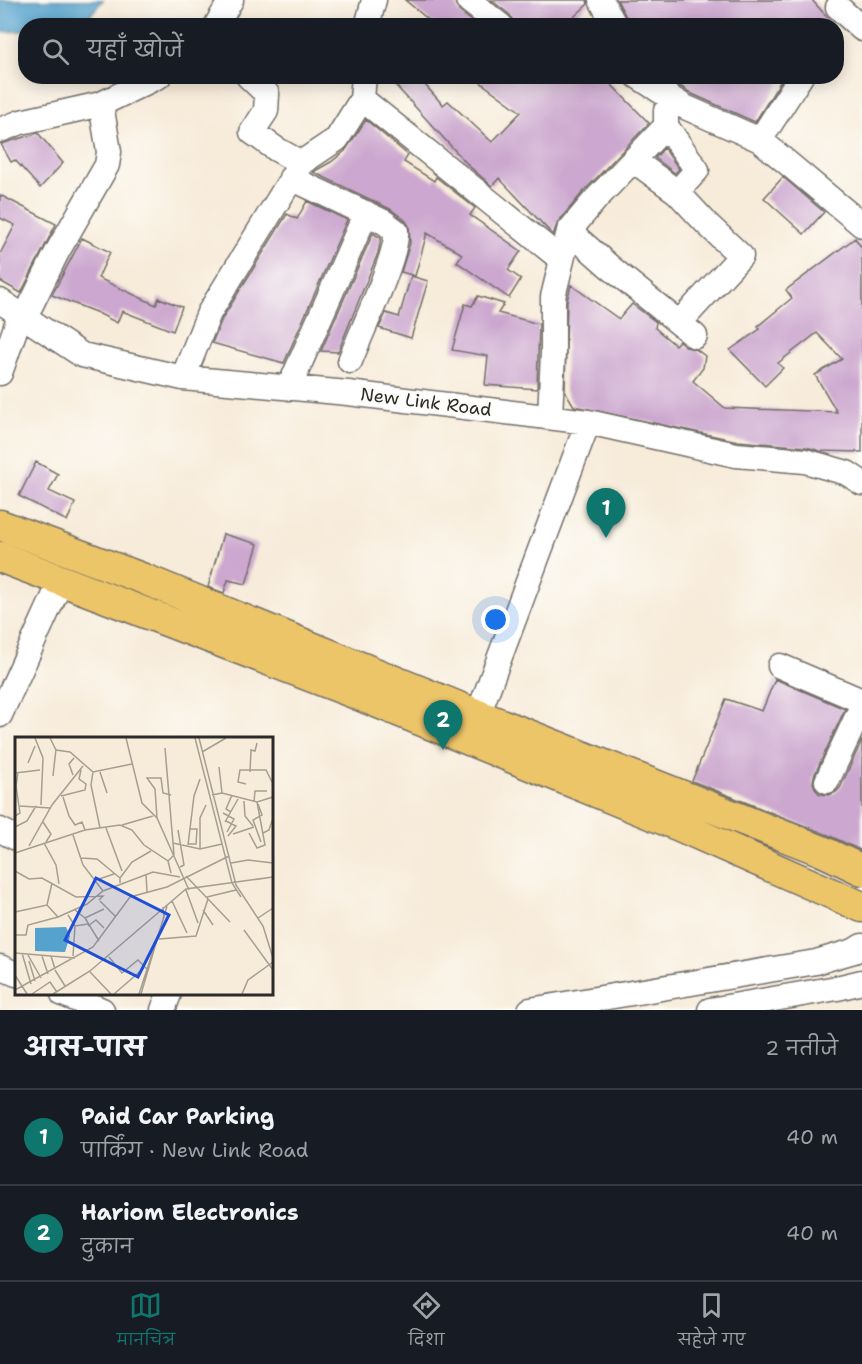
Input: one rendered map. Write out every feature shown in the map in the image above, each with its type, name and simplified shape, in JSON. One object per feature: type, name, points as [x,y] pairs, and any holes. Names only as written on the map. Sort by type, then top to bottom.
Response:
[{"type":"main road","points":[[0,525],[144,579],[478,715],[822,851],[862,870]]},
{"type":"main road","points":[[0,557],[365,698],[677,825],[862,908]]},
{"type":"street","points":[[221,18],[231,0]]},
{"type":"street","points":[[369,18],[374,0]]},
{"type":"street","points":[[468,0],[491,18]]},
{"type":"street","points":[[601,0],[611,18]]},
{"type":"street","points":[[836,11],[862,29]]},
{"type":"street","points":[[0,130],[21,122],[101,104],[142,84]]},
{"type":"street","points":[[256,84],[267,94],[266,111],[252,132],[276,149],[296,170],[396,231],[397,239],[350,361]]},
{"type":"street","points":[[646,84],[666,106],[666,126],[697,171],[677,192]]},
{"type":"street","points":[[649,84],[685,107],[760,140],[862,225]]},
{"type":"street","points":[[760,140],[796,84]]},
{"type":"street","points":[[183,378],[209,314],[296,170],[337,139],[363,88],[562,260]]},
{"type":"street","points":[[0,374],[23,316],[107,165],[109,152],[101,104]]},
{"type":"street","points":[[550,416],[554,297],[569,231],[666,126]]},
{"type":"street","points":[[569,231],[687,330],[741,256],[707,225],[677,192],[633,160]]},
{"type":"street","points":[[289,387],[366,213]]},
{"type":"street","name":"New Link Road","points":[[0,301],[82,355],[183,378],[289,387],[550,416],[588,422],[736,455],[806,461],[847,473],[862,483]]},
{"type":"street","points":[[478,715],[588,422]]},
{"type":"street","points":[[0,715],[61,581]]},
{"type":"street","points":[[780,666],[862,701]]},
{"type":"street","points":[[827,781],[862,706]]},
{"type":"street","points":[[0,830],[15,838]]},
{"type":"street","points":[[532,1010],[816,962],[854,951],[862,946]]},
{"type":"street","points":[[0,967],[15,974]]},
{"type":"street","points":[[710,1010],[837,988],[862,981]]},
{"type":"street","points":[[68,995],[102,1010]]},
{"type":"street","points":[[163,1010],[168,995]]},
{"type":"water","points":[[0,0],[103,0],[88,18],[18,18],[18,31],[0,32]]},
{"type":"building","points":[[405,0],[454,0],[459,11],[468,18],[426,18]]},
{"type":"building","points":[[491,0],[587,0],[588,4],[573,18],[511,18]]},
{"type":"building","points":[[617,0],[812,0],[828,18],[627,18]]},
{"type":"building","points":[[394,84],[424,84],[443,105],[448,101],[492,142],[521,112],[483,84],[611,84],[649,123],[584,191],[558,222],[553,235],[499,178],[492,186],[469,166]]},
{"type":"building","points":[[676,84],[779,84],[755,122],[692,94]]},
{"type":"building","points":[[366,120],[408,155],[404,162],[434,181],[436,177],[475,208],[470,215],[521,251],[508,270],[521,279],[509,298],[457,262],[462,254],[427,233],[415,276],[401,272],[410,243],[409,226],[405,220],[390,209],[313,172],[345,151]]},
{"type":"building","points":[[38,133],[63,163],[40,188],[15,160],[11,162],[1,144]]},
{"type":"building","points":[[664,148],[679,169],[675,173],[655,158]]},
{"type":"building","points":[[783,177],[824,212],[804,234],[764,198]]},
{"type":"building","points":[[0,195],[56,224],[21,293],[0,281],[0,254],[15,225],[0,218]]},
{"type":"building","points":[[307,201],[347,220],[284,363],[212,343],[222,319],[287,214],[297,219]]},
{"type":"building","points":[[373,233],[381,238],[378,253],[338,352],[321,351]]},
{"type":"building","points":[[82,238],[110,252],[98,278],[156,305],[159,298],[182,307],[173,331],[122,311],[117,323],[52,295]]},
{"type":"building","points":[[855,238],[862,248],[862,452],[820,451],[806,447],[738,441],[574,406],[565,391],[567,301],[571,285],[619,319],[632,304],[656,322],[655,328],[675,345],[679,341],[705,356],[703,368],[693,381],[725,408],[837,412],[815,375],[842,359],[817,333],[778,363],[783,368],[765,386],[730,350],[760,329],[758,326],[792,298],[786,290]]},
{"type":"building","points":[[411,276],[428,281],[411,338],[379,328],[386,313],[399,317]]},
{"type":"building","points":[[478,296],[504,304],[498,313],[539,324],[537,389],[485,385],[488,356],[452,350],[465,304],[472,306]]},
{"type":"building","points":[[36,462],[58,474],[49,491],[75,503],[67,521],[19,496]]},
{"type":"building","points":[[223,534],[258,544],[246,584],[228,580],[224,593],[208,587]]},
{"type":"building","points":[[775,679],[845,709],[814,776],[813,783],[820,794],[829,795],[840,788],[862,740],[862,851],[828,835],[692,781],[726,699],[762,711]]},
{"type":"place","name":"Paid Car Parking","points":[[606,538]]},
{"type":"place","name":"Hariom Electronics","points":[[443,750]]}]
